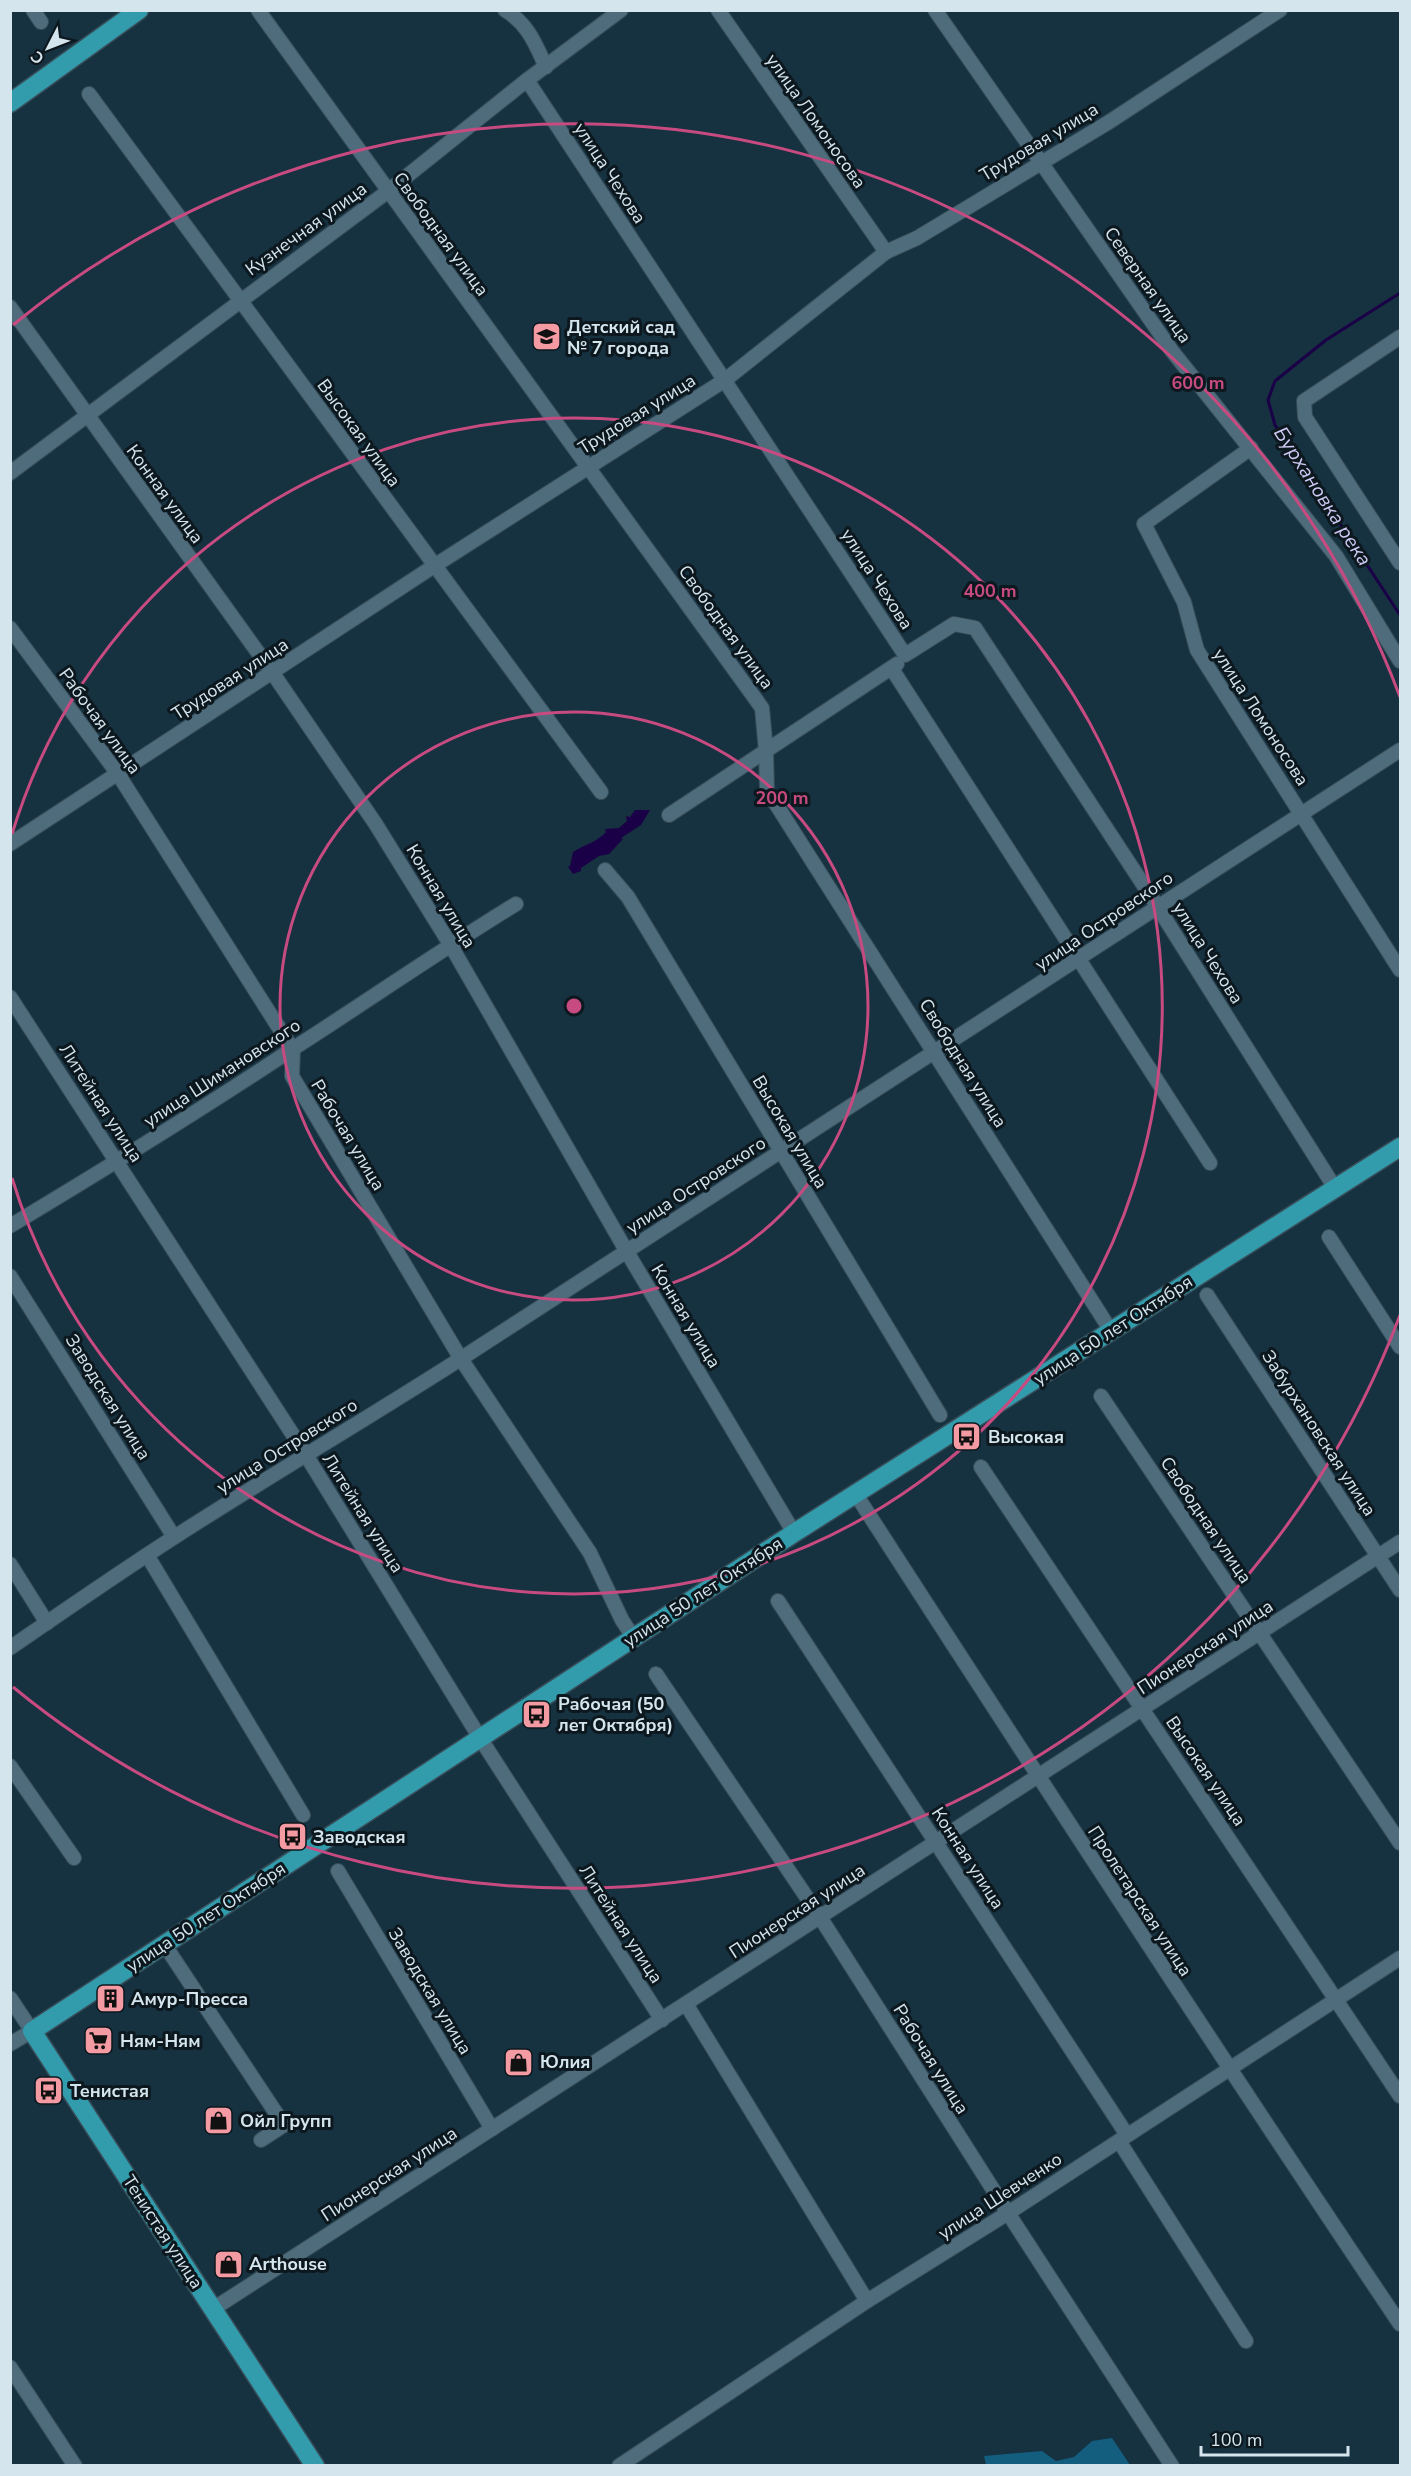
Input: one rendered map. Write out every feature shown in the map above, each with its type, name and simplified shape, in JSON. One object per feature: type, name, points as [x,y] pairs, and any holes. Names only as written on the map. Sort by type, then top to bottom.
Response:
[{"type":"main road","points":[[10,103],[139,10]]},
{"type":"main road","name":"улица 50 лет Октября","points":[[32,2031],[855,1493],[1401,1147]]},
{"type":"main road","name":"Тенистая улица","points":[[32,2031],[315,2466]]},
{"type":"street","points":[[33,10],[41,22]]},
{"type":"street","name":"Свободная улица","points":[[258,10],[387,192],[589,466],[762,708],[767,790],[936,1054],[1036,1217],[1111,1331]]},
{"type":"street","points":[[505,10],[519,19],[530,33],[546,67]]},
{"type":"street","name":"Кузнечная улица","points":[[10,473],[387,192],[527,80],[621,10]]},
{"type":"street","name":"улица Ломоносова","points":[[718,10],[886,252]]},
{"type":"street","name":"Северная улица","points":[[935,10],[1172,351],[1336,556],[1401,661]]},
{"type":"street","name":"Трудовая улица","points":[[10,844],[434,566],[725,380],[886,252],[917,238],[1109,122],[1280,10]]},
{"type":"street","name":"улица Чехова","points":[[527,80],[904,655],[954,624],[975,628],[1158,907],[1335,1188]]},
{"type":"street","name":"Высокая улица","points":[[89,94],[601,792]]},
{"type":"street","name":"Конная улица","points":[[10,307],[272,672],[375,823],[450,944],[627,1252],[794,1533]]},
{"type":"street","points":[[1401,337],[1304,401],[1305,417],[1401,563]]},
{"type":"street","name":"улица Ломоносова","points":[[1251,448],[1144,524],[1184,602],[1197,650],[1401,970]]},
{"type":"street","name":"Рабочая улица","points":[[10,628],[118,774],[292,1050],[292,1076],[461,1359],[590,1553],[622,1620],[633,1637]]},
{"type":"street","points":[[669,815],[892,669],[904,655]]},
{"type":"street","points":[[892,669],[1210,1163]]},
{"type":"street","name":"улица Островского","points":[[10,1648],[174,1537],[461,1359],[780,1152],[936,1054],[1401,750]]},
{"type":"street","name":"Высокая улица","points":[[605,870],[628,897],[940,1415]]},
{"type":"street","name":"улица Шимановского","points":[[10,1226],[117,1162],[292,1050],[450,944],[516,904]]},
{"type":"street","name":"Литейная улица","points":[[10,997],[306,1455],[480,1737],[662,2020]]},
{"type":"street","points":[[1329,1237],[1401,1347]]},
{"type":"street","name":"Заводская улица","points":[[10,1276],[174,1537]]},
{"type":"street","name":"Забурхановская улица","points":[[1207,1295],[1401,1590]]},
{"type":"street","name":"Свободная улица","points":[[1101,1396],[1401,1843]]},
{"type":"street","name":"Высокая улица","points":[[981,1467],[1401,2096]]},
{"type":"street","name":"Пролетарская улица","points":[[855,1493],[1228,2069],[1401,2324]]},
{"type":"street","name":"Пионерская улица","points":[[213,2309],[1401,1542]]},
{"type":"street","points":[[147,1555],[303,1815]]},
{"type":"street","points":[[10,1564],[47,1623]]},
{"type":"street","name":"Конная улица","points":[[778,1601],[936,1842],[1123,2138],[1246,2341]]},
{"type":"street","name":"Рабочая улица","points":[[656,1674],[820,1917],[1172,2466]]},
{"type":"street","points":[[10,1766],[74,1858]]},
{"type":"street","name":"Заводская улица","points":[[338,1871],[492,2129]]},
{"type":"street","points":[[164,1944],[284,2125],[261,2140]]},
{"type":"street","name":"улица Шевченко","points":[[619,2466],[867,2301],[1008,2213],[1336,1998],[1401,1958]]},
{"type":"street","name":"Тенистая улица","points":[[10,1998],[32,2031]]},
{"type":"street","points":[[686,2004],[867,2301]]},
{"type":"street","name":"улица 50 лет Октября","points":[[10,2044],[32,2031]]},
{"type":"street","points":[[10,2367],[75,2466]]},
{"type":"shaded area","points":[[635,810],[650,810],[641,825],[621,838],[623,839],[609,854],[599,856],[581,868],[581,871],[573,874],[568,867],[573,852],[599,838],[606,832],[605,829],[619,828],[627,821],[626,816],[630,817]]},
{"type":"shaded area","points":[[1112,2438],[1130,2465],[986,2465],[984,2456],[1042,2451],[1056,2461],[1074,2457],[1092,2441]]},
{"type":"waterway","name":"Бурхановка река","points":[[1400,293],[1326,340],[1275,381],[1268,400],[1275,425],[1400,615]]},
{"type":"place","name":"Детский сад № 7 города","points":[[546,337]]},
{"type":"place","name":"Высокая","points":[[967,1437]]},
{"type":"place","name":"Рабочая (50 лет Октября)","points":[[537,1714]]},
{"type":"place","name":"Заводская","points":[[292,1837]]},
{"type":"place","name":"Амур-Пресса","points":[[110,1999]]},
{"type":"place","name":"Ням-Ням","points":[[99,2041]]},
{"type":"place","name":"Юлия","points":[[519,2062]]},
{"type":"place","name":"Тенистая","points":[[49,2091]]},
{"type":"place","name":"Ойл Групп","points":[[219,2121]]},
{"type":"place","name":"Arthouse","points":[[228,2264]]}]
